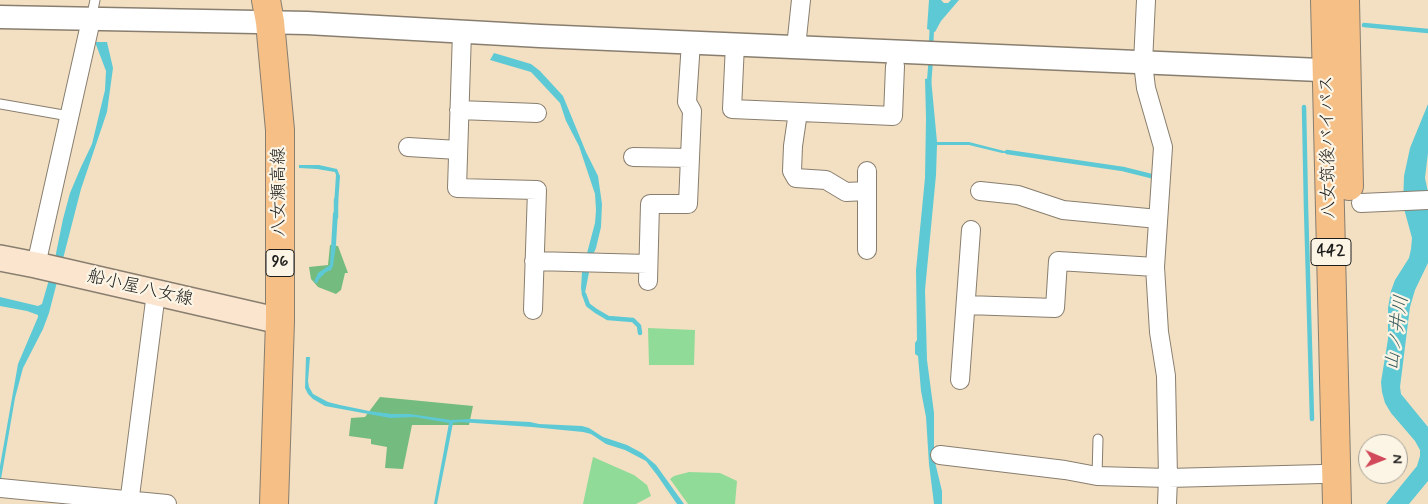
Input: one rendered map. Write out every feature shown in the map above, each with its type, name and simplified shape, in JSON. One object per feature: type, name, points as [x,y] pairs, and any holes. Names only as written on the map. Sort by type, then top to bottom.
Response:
[{"type":"main road","name":"八女筑後バイパス","points":[[1325,0],[1337,71],[1354,504]]},
{"type":"main road","name":"八女筑後バイパス","points":[[1337,504],[1337,71],[1346,0]]},
{"type":"main road","name":"八女瀬高線","points":[[268,11],[280,130],[280,321],[274,504]]},
{"type":"main road","name":"船小屋八女線","points":[[0,258],[280,321]]},
{"type":"street","points":[[796,47],[801,0]]},
{"type":"street","points":[[1146,0],[1143,63],[1146,88],[1163,147],[1155,267],[1159,332],[1166,376],[1167,504]]},
{"type":"street","points":[[0,17],[93,10],[268,11],[462,32],[1337,71]]},
{"type":"street","points":[[36,265],[93,10]]},
{"type":"street","points":[[462,32],[457,188],[537,190],[533,310]]},
{"type":"street","points":[[534,261],[648,272],[650,204],[688,204],[692,111],[687,102],[691,42]]},
{"type":"street","points":[[735,44],[732,109],[893,116],[895,66]]},
{"type":"street","points":[[459,110],[537,113]]},
{"type":"street","points":[[798,112],[793,146],[792,171],[796,178],[826,180],[846,192],[867,191]]},
{"type":"street","points":[[408,148],[458,150]]},
{"type":"street","points":[[633,157],[690,158]]},
{"type":"street","points":[[867,172],[867,250]]},
{"type":"street","points":[[980,190],[1018,195],[1063,210],[1158,219]]},
{"type":"street","points":[[1361,203],[1428,200]]},
{"type":"street","points":[[960,380],[971,230]]},
{"type":"street","points":[[966,305],[1055,308],[1058,261],[1155,267]]},
{"type":"street","points":[[129,502],[156,293]]},
{"type":"street","points":[[940,455],[1065,470],[1096,476],[1168,478],[1322,474]]},
{"type":"street","points":[[0,488],[129,502],[167,504]]},
{"type":"lane","points":[[0,104],[69,116]]},
{"type":"lane","points":[[1096,476],[1098,439]]},
{"type":"green space","points":[[330,245],[338,246],[348,273],[345,273],[341,290],[336,294],[318,287],[311,279],[309,267],[328,265]]},
{"type":"green space","points":[[648,328],[695,330],[694,365],[649,365]]},
{"type":"green space","points":[[380,397],[473,406],[469,425],[412,425],[403,469],[385,468],[387,447],[371,444],[371,439],[349,436],[351,418],[365,417]]},
{"type":"green space","points":[[593,457],[634,475],[647,485],[651,496],[636,504],[583,504]]},
{"type":"green space","points":[[689,472],[720,473],[737,481],[735,504],[688,504],[670,479]]},
{"type":"water","points":[[929,0],[941,0],[944,3],[948,3],[951,0],[959,0],[941,21],[935,32],[927,29]]},
{"type":"water","points":[[95,42],[107,42],[113,68],[107,112],[81,189],[49,313],[23,368],[15,398],[0,479],[0,466],[18,364],[38,315],[0,306],[0,297],[38,306],[42,304],[52,273],[70,193],[92,144],[105,90],[106,71]]},
{"type":"water","points":[[494,53],[531,64],[563,96],[598,176],[602,204],[601,227],[592,257],[584,298],[581,288],[582,272],[595,223],[596,210],[595,194],[579,146],[566,121],[560,103],[531,72],[490,60]]},
{"type":"water","points":[[931,78],[937,142],[969,142],[1012,153],[1002,153],[969,145],[937,145],[925,290],[927,360],[934,413],[934,458],[942,491],[942,504],[934,504],[926,417],[921,391],[918,356],[915,354],[915,343],[917,340],[916,270],[925,178],[925,79]]},
{"type":"water","name":"山ノ井川","points":[[1428,104],[1428,153],[1425,178],[1428,192],[1428,263],[1415,290],[1410,307],[1400,387],[1401,394],[1428,427],[1428,481],[1409,504],[1386,504],[1402,484],[1408,484],[1408,477],[1417,466],[1420,456],[1420,450],[1415,441],[1385,403],[1381,382],[1388,339],[1388,308],[1391,291],[1395,280],[1409,258],[1411,249],[1412,238],[1403,205],[1404,176],[1410,148]]},
{"type":"water","points":[[299,165],[319,165],[337,169],[340,176],[338,205],[334,205],[335,172],[299,168]]},
{"type":"water","points":[[338,211],[333,266],[317,283],[314,282],[318,273],[330,265],[333,213]]},
{"type":"water","points":[[306,357],[310,357],[309,387],[313,394],[328,402],[369,411],[451,420],[471,419],[530,422],[589,428],[603,437],[627,445],[642,453],[656,465],[684,504],[677,504],[646,461],[625,450],[606,444],[591,434],[532,427],[460,422],[453,423],[437,504],[434,504],[449,423],[415,417],[390,418],[325,406],[313,399],[305,388]]},
{"type":"waterway","points":[[1364,25],[1428,31]]},
{"type":"waterway","points":[[931,46],[932,26]]},
{"type":"waterway","points":[[929,83],[931,58]]},
{"type":"waterway","points":[[1304,107],[1312,419]]},
{"type":"waterway","points":[[1007,152],[1123,169],[1151,176]]},
{"type":"waterway","points":[[336,200],[336,217]]},
{"type":"waterway","points":[[584,294],[588,305],[596,311],[608,318],[633,320],[639,326],[640,333]]}]
